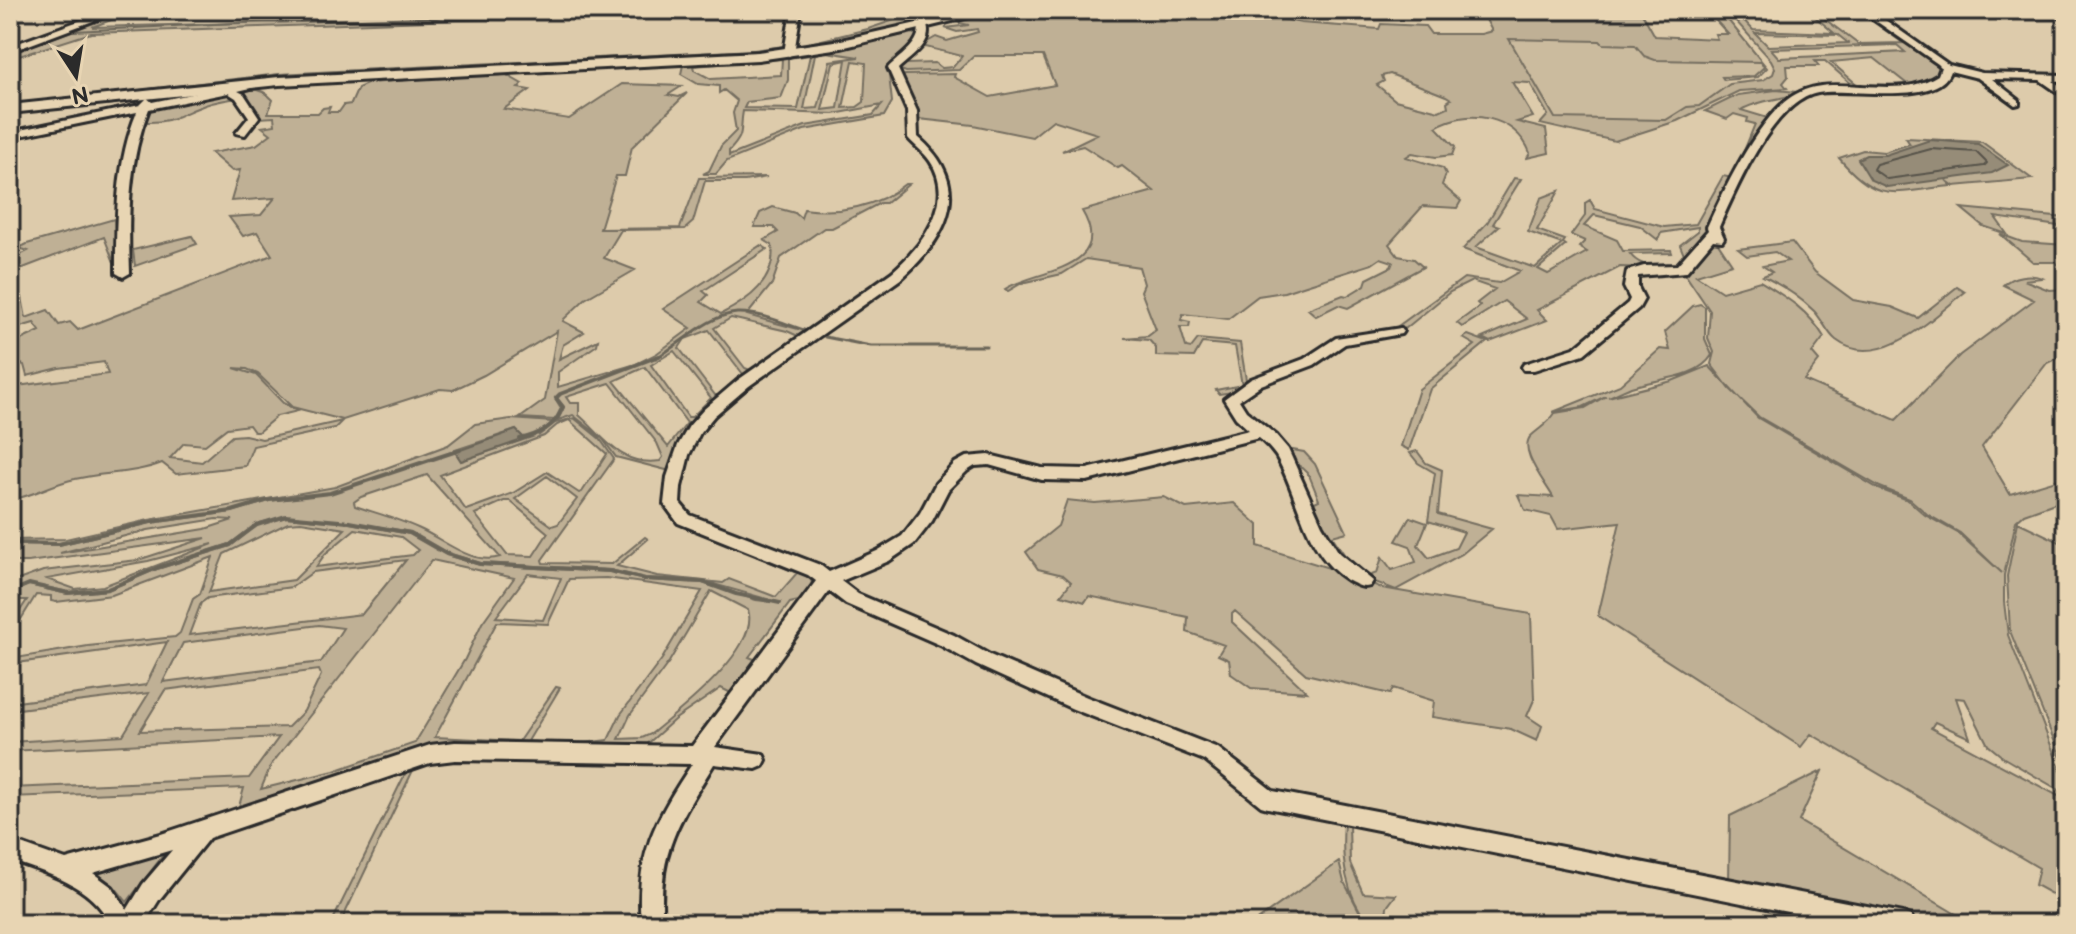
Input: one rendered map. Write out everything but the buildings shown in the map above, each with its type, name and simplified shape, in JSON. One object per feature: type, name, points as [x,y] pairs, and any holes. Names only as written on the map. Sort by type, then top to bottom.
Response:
[{"type":"main road","points":[[10,109],[256,83],[655,64],[789,53],[992,10]]},
{"type":"main road","points":[[1983,10],[2066,13]]},
{"type":"street","points":[[10,49],[117,10]]},
{"type":"street","points":[[789,53],[796,10]]},
{"type":"street","points":[[1865,10],[1946,67],[1982,76],[2066,78]]},
{"type":"street","points":[[923,25],[922,41],[893,68],[912,111],[913,138],[935,160],[942,174],[944,203],[932,236],[924,250],[896,276],[836,318],[826,329],[751,379],[706,417],[687,442],[672,483],[672,504],[684,519],[814,570],[852,599],[947,640],[983,660],[1080,703],[1211,754],[1268,799],[1903,924]]},
{"type":"street","points":[[1529,367],[1579,351],[1634,305],[1637,299],[1631,287],[1632,274],[1644,270],[1681,269],[1716,234],[1716,222],[1760,135],[1799,95],[1819,90],[1929,87],[1942,79],[1946,67]]},
{"type":"street","points":[[1982,76],[2015,102]]},
{"type":"street","points":[[2042,77],[2066,95]]},
{"type":"street","points":[[10,135],[232,91],[256,83]]},
{"type":"street","points":[[232,91],[240,96],[254,117],[241,133]]},
{"type":"street","points":[[123,273],[121,228],[129,165],[143,109],[151,94]]},
{"type":"street","points":[[1364,581],[1344,570],[1327,550],[1283,454],[1233,404],[1234,395],[1256,382],[1309,362],[1341,341],[1396,331]]},
{"type":"street","points":[[652,924],[648,894],[657,842],[704,754],[827,580],[883,556],[908,540],[926,517],[942,487],[961,467],[972,461],[989,460],[1042,474],[1072,476],[1107,471],[1261,432]]},
{"type":"street","points":[[64,871],[205,829],[430,754],[455,751],[704,754],[756,760]]},
{"type":"street","points":[[131,924],[151,892],[205,829]]},
{"type":"street","points":[[10,850],[83,878],[115,906],[121,924]]},
{"type":"shaded area","points":[[130,10],[138,10],[92,27],[436,18],[507,11],[576,10],[485,19],[91,33],[10,59],[10,53]]},
{"type":"shaded area","points":[[790,10],[793,10],[787,46],[768,52],[372,74],[10,105],[279,74],[754,50],[784,46]]},
{"type":"shaded area","points":[[923,10],[979,10],[879,35],[803,48],[797,46],[868,29]]},
{"type":"shaded area","points":[[1007,10],[1271,10],[1273,17],[1301,23],[1379,29],[1381,24],[1425,26],[1431,34],[1481,34],[1492,31],[1481,10],[1720,10],[1767,68],[1758,77],[1724,80],[1722,77],[1754,76],[1764,67],[1761,62],[1655,60],[1644,56],[1635,45],[1603,44],[1600,41],[1509,39],[1555,118],[1666,120],[1687,107],[1699,106],[1730,84],[1763,80],[1773,74],[1775,68],[1771,60],[1726,10],[1860,10],[1942,66],[1942,70],[1934,80],[1905,87],[1856,88],[1825,61],[1815,61],[1819,66],[1787,66],[1788,77],[1783,83],[1787,88],[1739,91],[1677,121],[1615,141],[1540,124],[1548,115],[1530,83],[1512,82],[1533,117],[1517,122],[1546,129],[1549,153],[1527,158],[1530,153],[1514,130],[1489,119],[1461,118],[1436,127],[1455,147],[1452,155],[1436,157],[1412,153],[1406,157],[1443,168],[1446,174],[1442,185],[1461,201],[1457,208],[1423,206],[1389,244],[1398,256],[1414,259],[1423,267],[1348,308],[1338,305],[1316,316],[1308,309],[1347,296],[1365,285],[1367,279],[1391,267],[1393,262],[1381,258],[1372,264],[1284,292],[1258,296],[1228,319],[1183,314],[1181,320],[1190,322],[1189,327],[1180,327],[1186,347],[1191,348],[1198,339],[1240,343],[1247,386],[1219,394],[1216,390],[1242,385],[1235,346],[1202,343],[1194,357],[1156,356],[1156,348],[1149,340],[1124,338],[1148,336],[1156,330],[1141,291],[1144,284],[1139,267],[1086,259],[1062,274],[1022,283],[1008,291],[1005,289],[1081,257],[1089,245],[1090,231],[1082,211],[1154,191],[1122,166],[1118,168],[1083,146],[1062,151],[1097,134],[1053,120],[1032,137],[973,125],[919,119],[901,77],[905,75],[955,74],[954,77],[990,97],[1055,85],[1043,56],[974,56],[959,70],[906,72],[898,69],[898,64],[908,60],[906,64],[935,63],[942,68],[953,67],[962,56],[926,47],[915,49],[936,37],[947,41],[978,32],[977,29],[957,32],[945,28],[969,25],[954,22]],"holes":[[[1642,13],[1710,14],[1728,34],[1715,34],[1717,39],[1655,36]],[[1737,13],[1813,15],[1834,33],[1753,30]],[[1818,14],[1865,16],[1903,43],[1858,44]],[[1755,33],[1838,35],[1848,43],[1768,46]],[[1897,45],[1905,52],[1779,58],[1771,49]],[[1874,58],[1907,84],[1860,87],[1831,62]],[[1390,74],[1451,99],[1447,102],[1448,107],[1439,111],[1395,100],[1377,85],[1384,81],[1382,76]]]},
{"type":"shaded area","points":[[913,33],[922,36],[918,44],[888,66],[892,102],[884,116],[804,130],[727,161],[716,174],[703,174],[709,171],[721,146],[736,131],[733,113],[737,101],[724,90],[719,93],[719,86],[698,84],[681,74],[683,65],[798,55]],"holes":[[[826,52],[859,57],[830,61],[818,108],[804,109],[815,54]],[[810,55],[798,109],[744,108],[747,102],[781,98],[788,80],[788,58]],[[782,59],[781,75],[711,79],[694,70],[693,66]],[[846,60],[838,108],[822,110],[833,63]],[[853,61],[866,63],[864,102],[857,107],[843,108]],[[882,105],[873,115],[805,126],[729,156],[729,151],[740,136],[743,111],[834,114]]]},
{"type":"shaded area","points":[[1508,39],[1600,41],[1603,44],[1635,45],[1644,56],[1762,62],[1764,66],[1754,76],[1724,80],[1730,84],[1699,106],[1687,107],[1666,120],[1555,118]]},
{"type":"shaded area","points":[[503,73],[522,84],[518,88],[530,90],[504,109],[569,119],[622,84],[682,86],[668,95],[679,97],[687,93],[632,147],[625,176],[616,176],[600,229],[680,228],[699,178],[767,177],[745,181],[705,181],[693,222],[685,229],[621,230],[604,258],[635,270],[585,299],[564,319],[584,332],[563,345],[559,359],[598,340],[597,345],[558,372],[558,387],[636,364],[656,354],[691,328],[663,309],[761,245],[767,249],[703,291],[708,295],[701,302],[721,314],[751,295],[770,269],[772,245],[764,240],[778,232],[773,227],[754,227],[760,213],[773,207],[795,213],[801,218],[804,209],[857,207],[909,184],[886,203],[880,203],[832,228],[824,228],[781,258],[772,284],[747,315],[809,332],[704,415],[674,472],[616,457],[602,438],[573,415],[558,420],[564,407],[557,398],[561,394],[555,398],[561,408],[555,420],[520,418],[545,400],[557,331],[453,390],[440,389],[343,420],[292,407],[258,374],[234,368],[256,375],[283,403],[298,411],[277,416],[258,432],[254,432],[249,425],[227,428],[205,445],[184,443],[170,458],[202,462],[232,436],[262,439],[342,421],[335,428],[253,446],[245,466],[176,474],[162,463],[75,479],[10,500],[10,387],[108,374],[104,362],[27,376],[24,365],[15,362],[15,358],[10,363],[10,345],[40,331],[34,323],[10,330],[10,300],[22,297],[26,318],[48,310],[59,325],[70,322],[78,330],[272,255],[257,232],[243,236],[229,217],[261,215],[275,198],[231,201],[240,170],[232,171],[211,153],[256,145],[271,134],[262,127],[275,125],[274,117],[259,118],[238,91],[253,89],[266,93],[273,100],[268,113],[318,113],[330,107],[328,112],[339,112],[344,105],[351,104],[358,88],[369,83]],"holes":[[[731,318],[798,336],[750,370],[745,368],[714,328]],[[709,330],[743,374],[715,395],[679,348],[685,339]],[[674,351],[711,398],[692,417],[688,417],[651,365]],[[645,367],[687,423],[668,447],[614,381]],[[610,383],[657,443],[663,457],[660,461],[646,462],[624,455],[579,415],[579,403],[570,403],[566,397]]]},
{"type":"shaded area","points":[[1776,90],[1798,92],[1741,110],[1771,119],[1755,135],[1710,232],[1677,269],[1620,267],[1537,310],[1547,320],[1490,342],[1482,338],[1527,319],[1504,301],[1462,327],[1457,323],[1480,306],[1477,303],[1495,289],[1472,281],[1450,292],[1405,329],[1399,332],[1394,329],[1464,278],[1499,283],[1520,271],[1463,249],[1487,223],[1514,178],[1521,179],[1493,224],[1499,226],[1476,247],[1535,268],[1562,244],[1528,232],[1541,198],[1559,191],[1537,230],[1565,240],[1563,243],[1566,245],[1538,269],[1548,274],[1587,252],[1579,247],[1585,241],[1571,235],[1585,216],[1585,203],[1590,200],[1595,209],[1664,227],[1696,224],[1723,176],[1733,178],[1755,124],[1747,122],[1748,118],[1734,114],[1727,119],[1705,111],[1738,95]],"holes":[[[1594,215],[1640,226],[1658,240],[1661,233],[1698,227],[1698,231],[1680,245],[1684,255],[1675,266],[1656,267],[1639,262],[1630,254],[1672,253],[1671,250],[1623,251],[1617,240],[1584,226]]]},
{"type":"shaded area","points":[[228,93],[237,98],[209,104],[169,120],[146,122],[149,110]]},
{"type":"shaded area","points":[[1906,138],[1982,142],[2032,179],[1954,186],[1946,180],[1952,186],[1889,192],[1866,183],[1839,158],[1863,150],[1884,152],[1910,144]]},
{"type":"shaded area","points":[[1961,208],[2066,218],[2066,227],[1995,217],[2007,234],[1983,226]]},
{"type":"shaded area","points":[[114,219],[117,270],[104,237],[10,273],[10,260],[28,251],[19,248]]},
{"type":"shaded area","points":[[2000,234],[2022,242],[2066,245],[2066,270],[2055,262],[2033,262]]},
{"type":"shaded area","points":[[192,236],[197,244],[135,266],[133,250]]},
{"type":"shaded area","points":[[1709,241],[1718,243],[1732,264],[1696,275],[1722,292],[1760,281],[1796,305],[1818,327],[1824,337],[1812,353],[1819,361],[1804,380],[1896,420],[1960,355],[2034,300],[2003,285],[2016,278],[2032,276],[2042,278],[2024,280],[2049,290],[2066,289],[2066,354],[2047,363],[1982,447],[2010,494],[2066,477],[2066,499],[2024,514],[2016,521],[2004,575],[2004,602],[2008,635],[2066,784],[2066,794],[2004,758],[1988,745],[1965,699],[1956,698],[1970,738],[1935,722],[1931,728],[2066,800],[2066,902],[2035,885],[2039,868],[1811,734],[1801,747],[1598,616],[1620,522],[1558,529],[1551,516],[1525,510],[1518,495],[1553,497],[1527,448],[1532,435],[1555,413],[1585,408],[1606,396],[1583,407],[1553,412],[1620,385],[1660,349],[1670,350],[1665,332],[1693,306],[1700,304],[1705,307],[1705,339],[1712,355],[1706,363],[1676,377],[1631,387],[1608,397],[1672,381],[1709,366],[1727,385],[1711,364],[1714,352],[1708,338],[1710,311],[1683,271]],"holes":[[[1737,396],[1759,417],[1880,487],[1910,499],[1927,514],[1960,533],[2002,573],[1958,533],[1925,515],[1908,500],[1879,489],[1758,418]]]},
{"type":"shaded area","points":[[1792,242],[1815,272],[1853,300],[1892,307],[1918,318],[1957,287],[1965,292],[1905,338],[1870,350],[1853,348],[1836,340],[1802,300],[1763,276],[1772,272],[1763,266],[1788,261],[1775,252],[1747,256],[1738,249]]},
{"type":"shaded area","points":[[1468,335],[1487,342],[1430,389],[1409,450],[1401,446],[1419,389],[1475,345],[1463,338]]},
{"type":"shaded area","points":[[574,418],[600,439],[614,459],[542,560],[543,563],[612,564],[645,537],[648,539],[617,566],[657,576],[723,583],[729,579],[776,597],[797,573],[758,557],[761,555],[806,572],[811,577],[812,586],[803,600],[790,603],[749,657],[762,662],[735,695],[721,688],[674,720],[644,747],[456,745],[238,810],[244,788],[10,797],[10,788],[249,778],[279,737],[10,751],[10,742],[123,735],[149,693],[10,710],[10,703],[146,685],[167,642],[10,664],[10,659],[88,646],[175,637],[180,633],[193,599],[200,594],[213,557],[112,595],[56,602],[51,601],[51,596],[36,595],[10,637],[10,626],[27,600],[10,600],[10,593],[29,585],[67,594],[108,590],[157,569],[231,546],[257,525],[286,517],[349,523],[409,534],[446,555],[480,565],[609,572],[644,580],[702,583],[756,600],[781,603],[703,581],[645,578],[610,570],[481,563],[448,553],[411,532],[350,522],[287,516],[256,524],[230,544],[157,568],[108,588],[69,592],[30,584],[10,591],[10,583],[43,571],[138,560],[206,538],[28,562],[10,562],[10,544],[59,545],[150,523],[232,512],[269,501],[330,493],[269,500],[233,511],[151,522],[60,543],[10,543],[10,540],[66,539],[149,520],[335,487],[448,445],[475,424],[511,419],[553,422],[538,436],[555,423]],"holes":[[[569,420],[607,454],[582,492],[547,472],[513,493],[466,510],[440,475],[544,436]],[[516,430],[524,438],[535,436],[461,461],[455,450]],[[427,475],[500,557],[489,559],[468,555],[412,525],[355,506],[354,502],[361,497]],[[547,476],[577,499],[558,524],[552,526],[515,499]],[[510,501],[548,533],[533,556],[507,555],[475,514]],[[216,519],[233,520],[205,529],[60,553],[148,530]],[[288,523],[345,529],[294,580],[209,592],[224,554]],[[355,529],[401,537],[418,550],[413,555],[316,567],[325,554]],[[213,544],[103,586],[75,589],[47,579],[148,561]],[[406,560],[362,614],[189,635],[201,603],[208,598],[292,587],[313,572]],[[432,560],[514,578],[482,623],[465,659],[415,743],[334,771],[261,789],[271,765]],[[528,574],[561,578],[543,620],[496,617]],[[606,578],[702,591],[662,659],[620,715],[608,740],[574,744],[528,741],[560,688],[556,687],[519,741],[435,737],[497,622],[548,624],[569,579]],[[711,591],[748,610],[749,625],[742,642],[714,678],[651,734],[642,738],[619,739],[630,715],[669,662]],[[319,625],[343,628],[321,662],[163,682],[183,643]],[[319,670],[321,675],[304,711],[288,727],[140,731],[165,690]]]},
{"type":"shaded area","points":[[1281,448],[1304,452],[1315,464],[1347,532],[1332,536],[1352,566],[1369,576],[1377,573],[1382,557],[1392,570],[1416,562],[1410,546],[1396,541],[1410,517],[1427,523],[1418,545],[1429,558],[1456,548],[1464,532],[1428,521],[1435,473],[1418,463],[1410,453],[1417,451],[1426,463],[1442,470],[1438,514],[1492,529],[1462,554],[1396,590],[1349,572],[1308,505],[1319,500],[1309,475]]},
{"type":"shaded area","points":[[1164,497],[1186,508],[1234,503],[1258,525],[1258,546],[1382,588],[1531,614],[1534,700],[1527,716],[1542,726],[1537,741],[1511,729],[1432,717],[1434,701],[1393,688],[1390,694],[1306,674],[1235,611],[1232,622],[1307,692],[1251,688],[1231,674],[1229,660],[1218,655],[1224,645],[1187,632],[1188,617],[1089,596],[1085,602],[1061,595],[1071,582],[1063,575],[1038,569],[1026,552],[1058,526],[1067,500],[1095,503]]},
{"type":"shaded area","points":[[2018,522],[2066,545],[2066,770],[2010,631],[2007,576]]},
{"type":"shaded area","points":[[466,755],[465,759],[415,766],[340,924],[331,924],[408,768],[237,825],[212,838],[182,865],[142,924],[136,924],[188,851],[214,832],[387,769]]},
{"type":"shaded area","points":[[1822,771],[1799,821],[1961,917],[1999,924],[1925,924],[1729,883],[1730,816]]},
{"type":"shaded area","points":[[1344,823],[1349,824],[1350,863],[1363,893],[1396,895],[1387,907],[1385,924],[1369,924],[1350,889],[1344,863]]},
{"type":"shaded area","points":[[168,849],[127,902],[114,886],[98,874],[98,870]]},
{"type":"shaded area","points":[[1339,862],[1344,882],[1366,924],[1252,924]]},
{"type":"water","points":[[1930,140],[1978,144],[2008,165],[1992,173],[1887,187],[1871,180],[1858,159],[1866,155],[1885,155]]},
{"type":"water","points":[[516,430],[524,438],[522,440],[461,461],[455,452]]},
{"type":"waterway","points":[[74,31],[554,10]]},
{"type":"waterway","points":[[659,356],[705,324],[737,313],[765,317],[810,332]]},
{"type":"waterway","points":[[825,337],[871,346],[986,346]]},
{"type":"waterway","points":[[520,439],[540,432],[556,420],[563,407],[556,398],[560,394],[659,356]]},
{"type":"waterway","points":[[10,543],[59,544],[151,522],[232,511],[269,500],[330,493],[460,450]]},
{"type":"waterway","points":[[10,592],[29,584],[68,593],[108,589],[157,568],[230,545],[257,525],[286,516],[350,522],[410,533],[447,554],[480,564],[610,571],[645,579],[703,582],[736,594],[780,603]]}]
